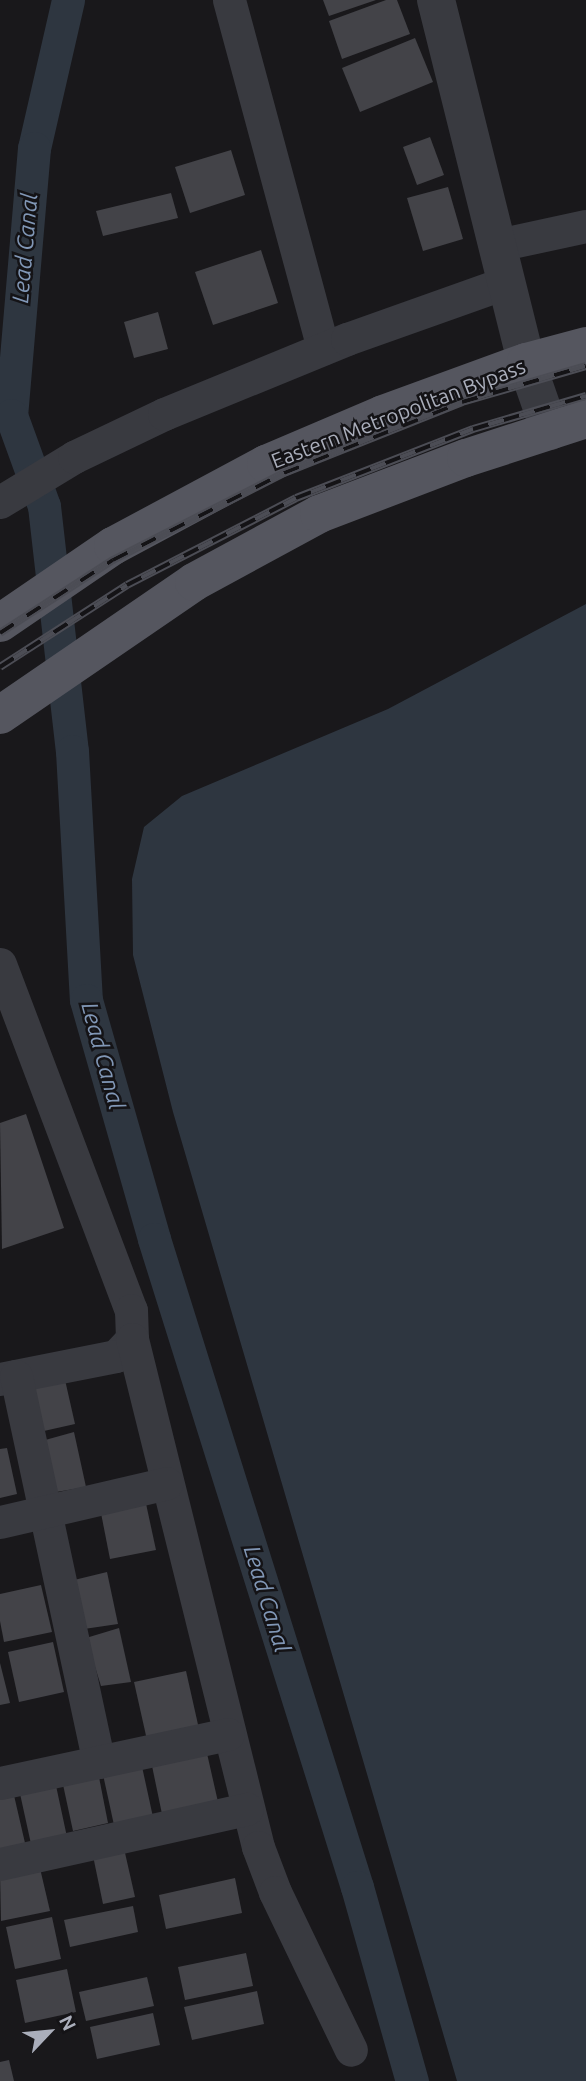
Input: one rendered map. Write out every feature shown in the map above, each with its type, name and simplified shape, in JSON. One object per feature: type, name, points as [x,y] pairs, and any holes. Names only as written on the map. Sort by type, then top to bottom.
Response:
[{"type":"main road","name":"Eastern Metropolitan Bypass","points":[[0,623],[113,546],[266,464],[383,414],[526,362],[586,346]]},
{"type":"main road","points":[[4,712],[194,582],[319,514],[586,419]]},
{"type":"street","points":[[229,0],[323,349]]},
{"type":"street","points":[[436,0],[526,362],[550,431]]},
{"type":"street","points":[[498,245],[586,226]]},
{"type":"street","points":[[0,502],[74,457],[164,414],[323,349],[507,282]]},
{"type":"street","points":[[0,964],[131,1310],[132,1339],[247,1809],[275,1892],[351,2050]]},
{"type":"street","points":[[99,1762],[46,1511],[8,1378],[116,1356],[132,1339]]},
{"type":"street","points":[[0,1522],[167,1483]]},
{"type":"street","points":[[0,1783],[228,1734]]},
{"type":"street","points":[[0,1864],[247,1809]]},
{"type":"shaded area","points":[[586,604],[586,2081],[457,2081],[173,1112],[133,955],[132,879],[144,827],[182,796],[388,709]]},
{"type":"building","points":[[323,0],[376,0],[329,16]]},
{"type":"building","points":[[386,0],[397,0],[410,34],[342,59],[329,21]]},
{"type":"building","points":[[415,38],[433,82],[360,112],[342,68]]},
{"type":"building","points":[[430,137],[444,175],[417,185],[403,147]]},
{"type":"building","points":[[231,150],[245,195],[190,213],[175,167]]},
{"type":"building","points":[[448,187],[463,239],[423,251],[407,198]]},
{"type":"building","points":[[171,193],[178,218],[103,236],[96,211]]},
{"type":"building","points":[[261,250],[278,303],[213,325],[195,272]]},
{"type":"building","points":[[158,312],[168,349],[134,358],[124,322]]},
{"type":"building","points":[[26,1114],[64,1228],[2,1249],[0,1123]]},
{"type":"building","points":[[63,1371],[75,1424],[35,1433],[24,1383]]},
{"type":"building","points":[[74,1432],[86,1487],[50,1493],[38,1442]]},
{"type":"building","points":[[7,1448],[17,1494],[0,1498],[0,1449]]},
{"type":"building","points":[[145,1499],[156,1550],[110,1559],[100,1508]]},
{"type":"building","points":[[107,1572],[118,1624],[84,1629],[70,1581]]},
{"type":"building","points":[[41,1585],[52,1632],[4,1642],[0,1621],[0,1594]]},
{"type":"building","points":[[119,1628],[131,1682],[101,1686],[86,1638]]},
{"type":"building","points":[[53,1642],[64,1692],[19,1702],[8,1652]]},
{"type":"building","points":[[0,1663],[10,1703],[0,1705]]},
{"type":"building","points":[[186,1671],[199,1729],[147,1740],[134,1682]]},
{"type":"building","points":[[206,1749],[218,1802],[162,1814],[151,1761]]},
{"type":"building","points":[[141,1762],[153,1817],[114,1825],[102,1770]]},
{"type":"building","points":[[98,1772],[108,1823],[73,1831],[62,1780]]},
{"type":"building","points":[[55,1781],[67,1837],[31,1844],[19,1789]]},
{"type":"building","points":[[13,1791],[25,1843],[0,1849],[0,1794]]},
{"type":"building","points":[[123,1844],[135,1897],[103,1904],[92,1851]]},
{"type":"building","points":[[39,1864],[50,1911],[1,1921],[0,1872]]},
{"type":"building","points":[[235,1878],[242,1913],[166,1929],[159,1895]]},
{"type":"building","points":[[133,1906],[138,1932],[70,1947],[64,1920]]},
{"type":"building","points":[[52,1917],[61,1959],[15,1969],[6,1927]]},
{"type":"building","points":[[246,1953],[253,1986],[185,2000],[178,1967]]},
{"type":"building","points":[[67,1969],[76,2012],[25,2023],[16,1980]]},
{"type":"building","points":[[147,1977],[154,2006],[86,2021],[79,1992]]},
{"type":"building","points":[[257,1991],[264,2024],[192,2040],[184,2007]]},
{"type":"building","points":[[153,2013],[160,2045],[97,2059],[90,2027]]},
{"type":"building","points":[[9,2060],[14,2081],[0,2081],[0,2062]]},
{"type":"waterway","name":"Lead Canal","points":[[68,0],[34,148],[11,415],[44,506],[72,751],[86,1000],[154,1239],[357,1887],[412,2081]]},
{"type":"railway","points":[[0,633],[113,560],[284,473],[462,402],[586,366]]},
{"type":"railway","points":[[0,667],[127,585],[296,498],[473,429],[586,396]]}]
